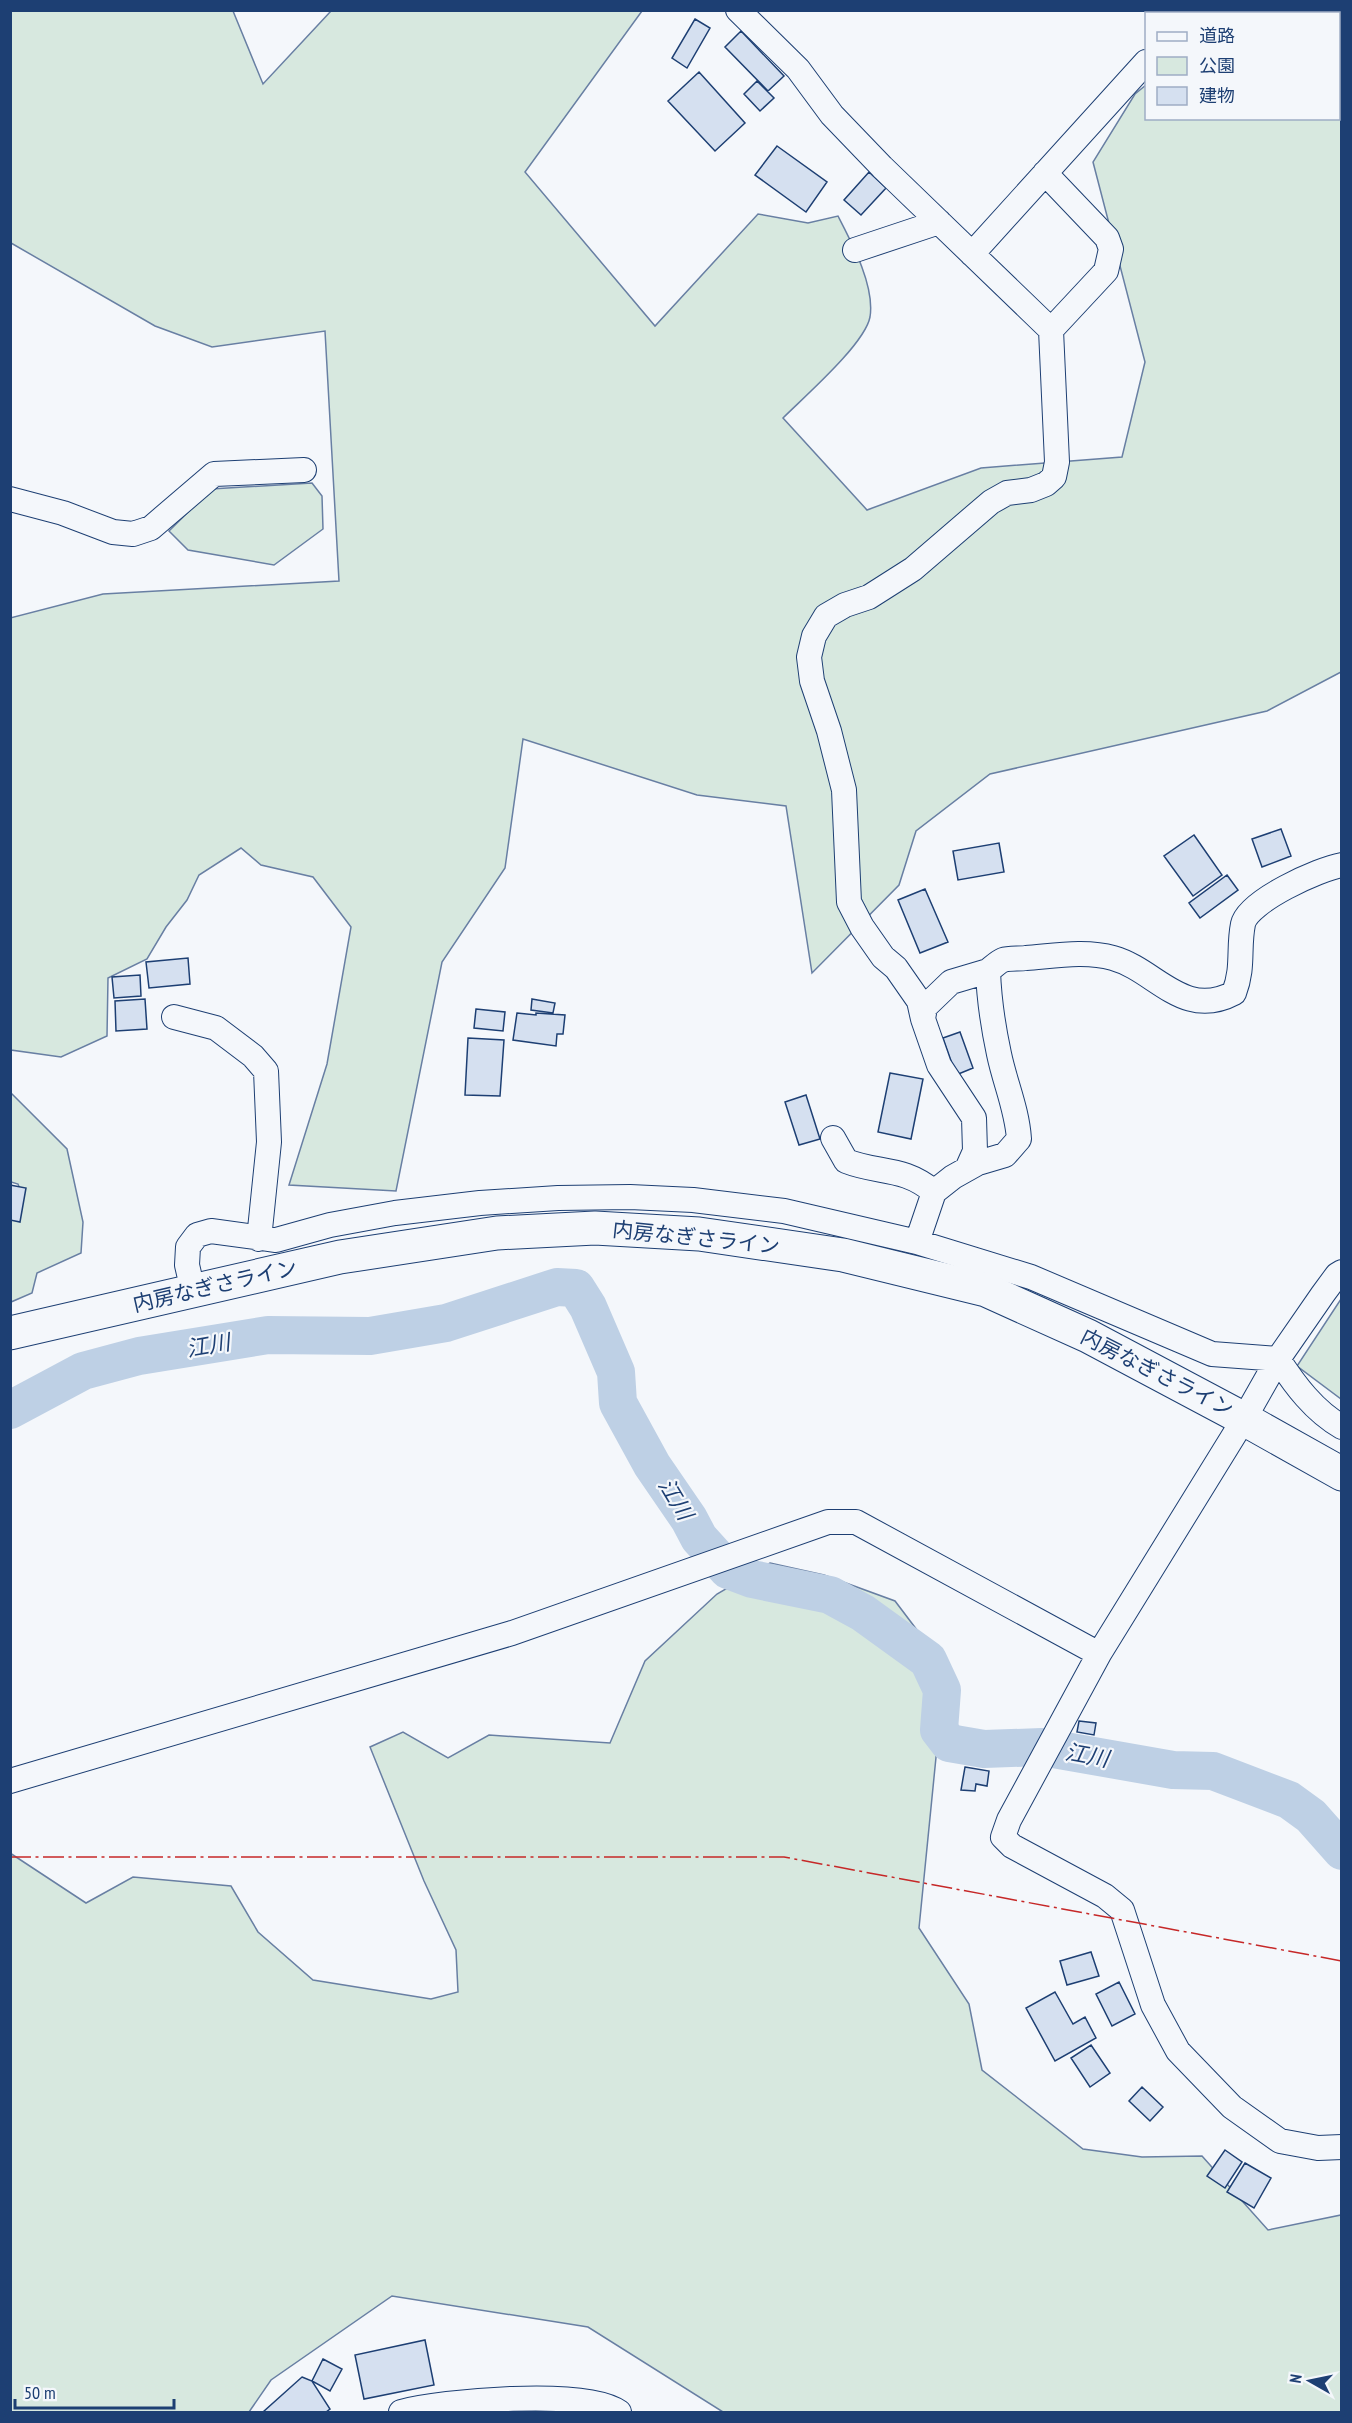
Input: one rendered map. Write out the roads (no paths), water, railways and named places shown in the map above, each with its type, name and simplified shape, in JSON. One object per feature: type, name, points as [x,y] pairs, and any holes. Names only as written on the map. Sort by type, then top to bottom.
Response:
[{"type":"highway","name":"内房なぎさライン","points":[[10,1333],[340,1257],[497,1233],[595,1228],[699,1234],[843,1256],[986,1290],[1088,1336],[1244,1419],[1341,1474]]},
{"type":"street","points":[[738,10],[798,69],[832,115],[882,167],[1051,330],[1057,462],[1054,477],[1046,484],[1031,490],[1007,494],[991,502],[913,569],[869,597],[845,605],[826,616],[814,636],[809,657],[812,681],[829,731],[844,790],[849,902],[862,927],[883,957],[896,968],[919,1001],[939,1065],[974,1118],[975,1151],[967,1169]]},
{"type":"street","points":[[972,254],[1145,63]]},
{"type":"street","points":[[1045,173],[1107,238],[1111,249],[1106,271],[1051,330]]},
{"type":"street","points":[[855,250],[939,222]]},
{"type":"street","points":[[10,499],[63,513],[113,532],[133,534],[151,528],[214,474],[304,470]]},
{"type":"street","points":[[923,1019],[925,1007],[951,982],[988,971],[1002,960],[1091,955],[1114,958],[1144,973],[1176,995],[1199,1000],[1220,1001],[1234,993],[1240,977],[1244,922],[1262,901],[1294,883],[1341,865]]},
{"type":"street","points":[[917,1242],[934,1192],[978,1163],[1005,1155],[1019,1139],[1017,1116],[999,1055],[989,995],[988,971]]},
{"type":"street","points":[[174,1017],[216,1028],[254,1056],[266,1071],[269,1142],[259,1239]]},
{"type":"street","points":[[833,1138],[846,1161],[908,1175],[922,1182],[934,1192]]},
{"type":"street","points":[[193,1291],[187,1264],[188,1247],[196,1235],[211,1231],[276,1240],[330,1225],[437,1207],[558,1198],[630,1197],[693,1200],[784,1211],[917,1242],[1031,1277],[1212,1353],[1278,1359]]},
{"type":"street","points":[[1341,1272],[1323,1293],[1278,1359],[1244,1419],[1099,1654],[1009,1820],[1003,1837],[1012,1846],[1105,1896],[1122,1910],[1153,2004],[1178,2050],[1232,2107],[1280,2141],[1318,2148],[1341,2147]]},
{"type":"street","points":[[1278,1359],[1295,1385],[1325,1417],[1341,1426]]},
{"type":"street","points":[[10,1781],[512,1633],[828,1522],[856,1522],[1099,1654]]},
{"type":"street","points":[[401,2412],[449,2404],[548,2399],[590,2402],[619,2412]]},
{"type":"waterway","name":"江川","points":[[10,1410],[83,1371],[139,1356],[268,1335],[370,1336],[446,1323],[557,1287],[576,1288],[588,1307],[616,1372],[618,1403],[652,1465],[689,1519],[699,1538],[728,1570],[752,1579],[830,1595],[863,1613],[928,1660],[942,1690],[939,1730],[949,1743],[984,1749],[1042,1747],[1173,1770],[1213,1771],[1289,1800],[1311,1816],[1342,1851]]}]
